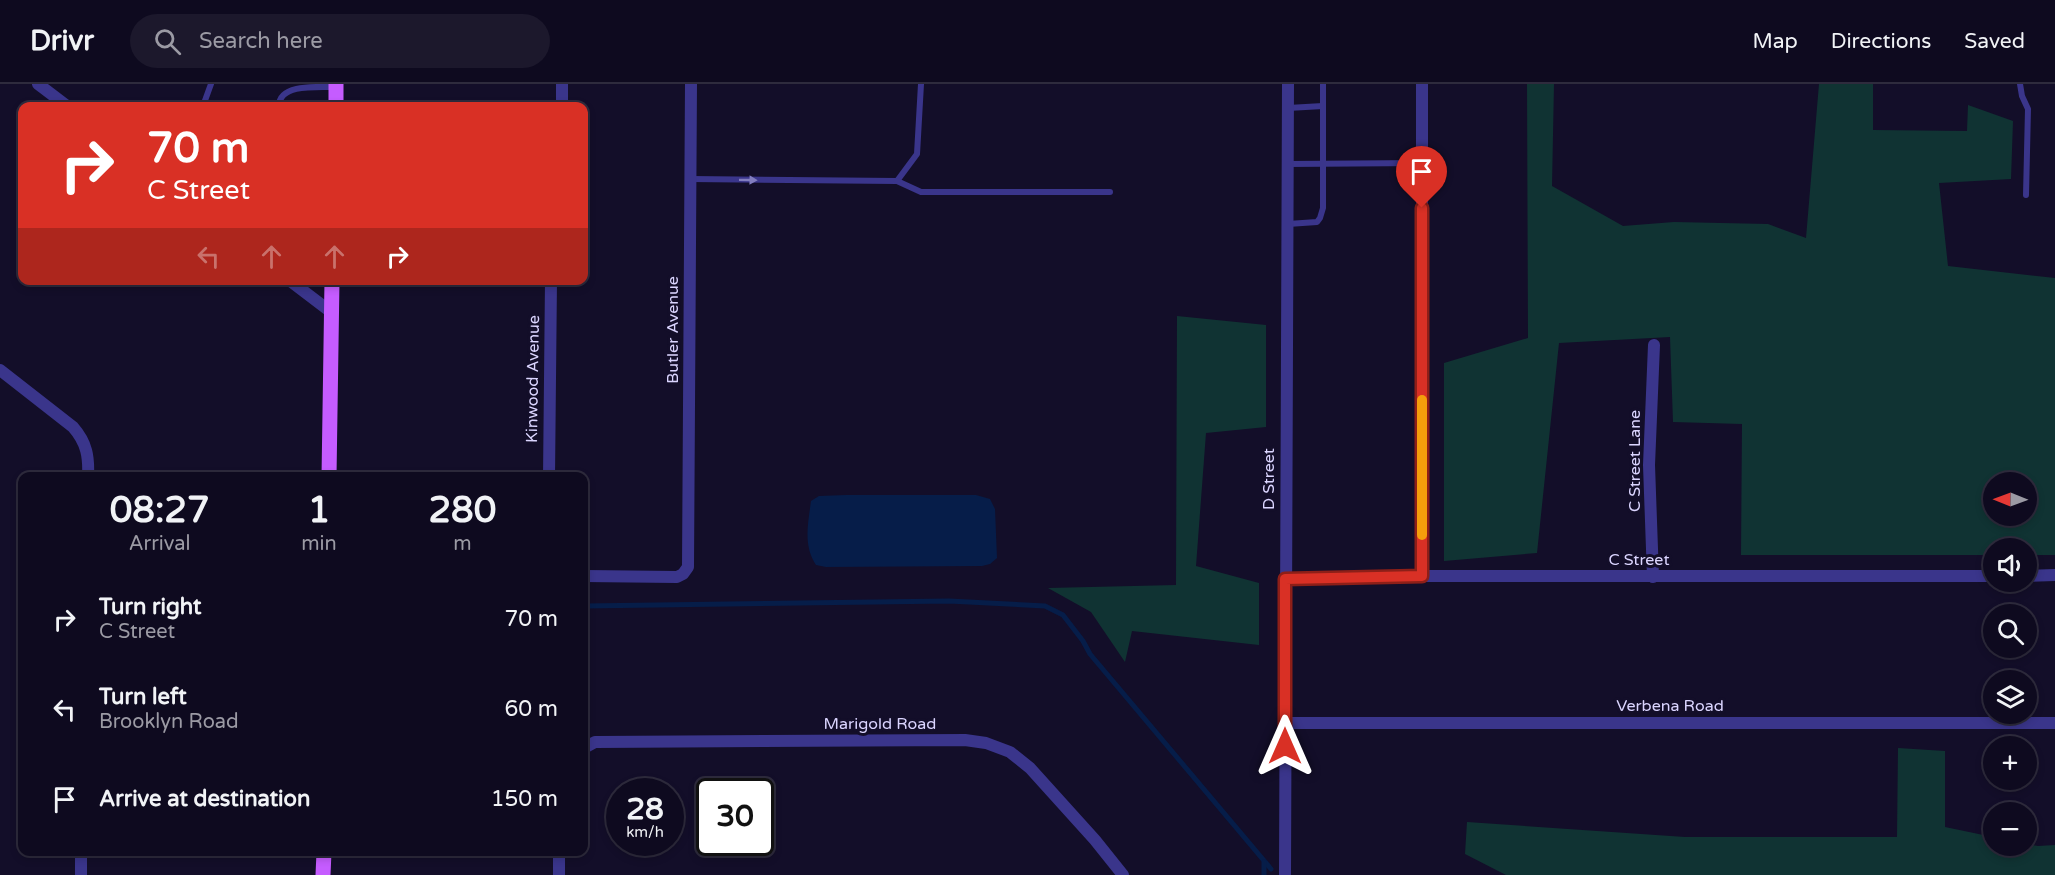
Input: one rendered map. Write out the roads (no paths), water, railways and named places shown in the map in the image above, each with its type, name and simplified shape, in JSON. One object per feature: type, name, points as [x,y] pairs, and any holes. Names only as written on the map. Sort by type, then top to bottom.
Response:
[{"type":"main road","points":[[336,86],[336,102]]},
{"type":"main road","points":[[329,472],[333,285]]},
{"type":"main road","points":[[323,875],[324,856]]},
{"type":"street","points":[[38,84],[62,102]]},
{"type":"street","points":[[561,102],[562,84]]},
{"type":"street","name":"Butler Avenue","points":[[588,576],[666,578],[683,574],[690,558],[691,84]]},
{"type":"street","name":"D Street","points":[[1285,875],[1288,84]]},
{"type":"street","points":[[1422,84],[1422,576]]},
{"type":"street","points":[[296,285],[332,312]]},
{"type":"street","name":"Kinwood Avenue","points":[[549,472],[551,285]]},
{"type":"street","name":"C Street Lane","points":[[1653,577],[1649,465],[1654,345]]},
{"type":"street","points":[[0,370],[73,427],[82,437],[87,448],[88,472]]},
{"type":"street","name":"C Street","points":[[1285,579],[1422,576],[1983,576]]},
{"type":"street","points":[[2037,576],[2055,576]]},
{"type":"street","name":"Verbena Road","points":[[1285,723],[2055,723]]},
{"type":"street","name":"Marigold Road","points":[[588,746],[595,742],[965,740],[986,743],[1010,752],[1030,768],[1095,840],[1123,875]]},
{"type":"street","points":[[81,856],[81,875]]},
{"type":"street","points":[[559,856],[559,875]]},
{"type":"lane","points":[[204,102],[211,84]]},
{"type":"lane","points":[[897,181],[918,154],[921,84]]},
{"type":"lane","points":[[1287,224],[1317,222],[1323,208],[1323,84]]},
{"type":"lane","points":[[2020,84],[2028,109],[2026,195]]},
{"type":"lane","points":[[279,102],[283,92],[294,88],[336,86]]},
{"type":"lane","points":[[1288,108],[1323,106]]},
{"type":"lane","points":[[1287,164],[1422,163]]},
{"type":"lane","points":[[690,179],[897,181],[921,192],[1110,192]]},
{"type":"water","points":[[976,495],[990,499],[995,509],[997,558],[990,564],[982,566],[826,567],[816,565],[808,542],[811,501],[819,496]]},
{"type":"waterway","points":[[588,606],[949,601],[1045,606],[1063,615],[1090,654],[1271,869]]},
{"type":"waterway","points":[[1264,862],[1264,875]]}]
